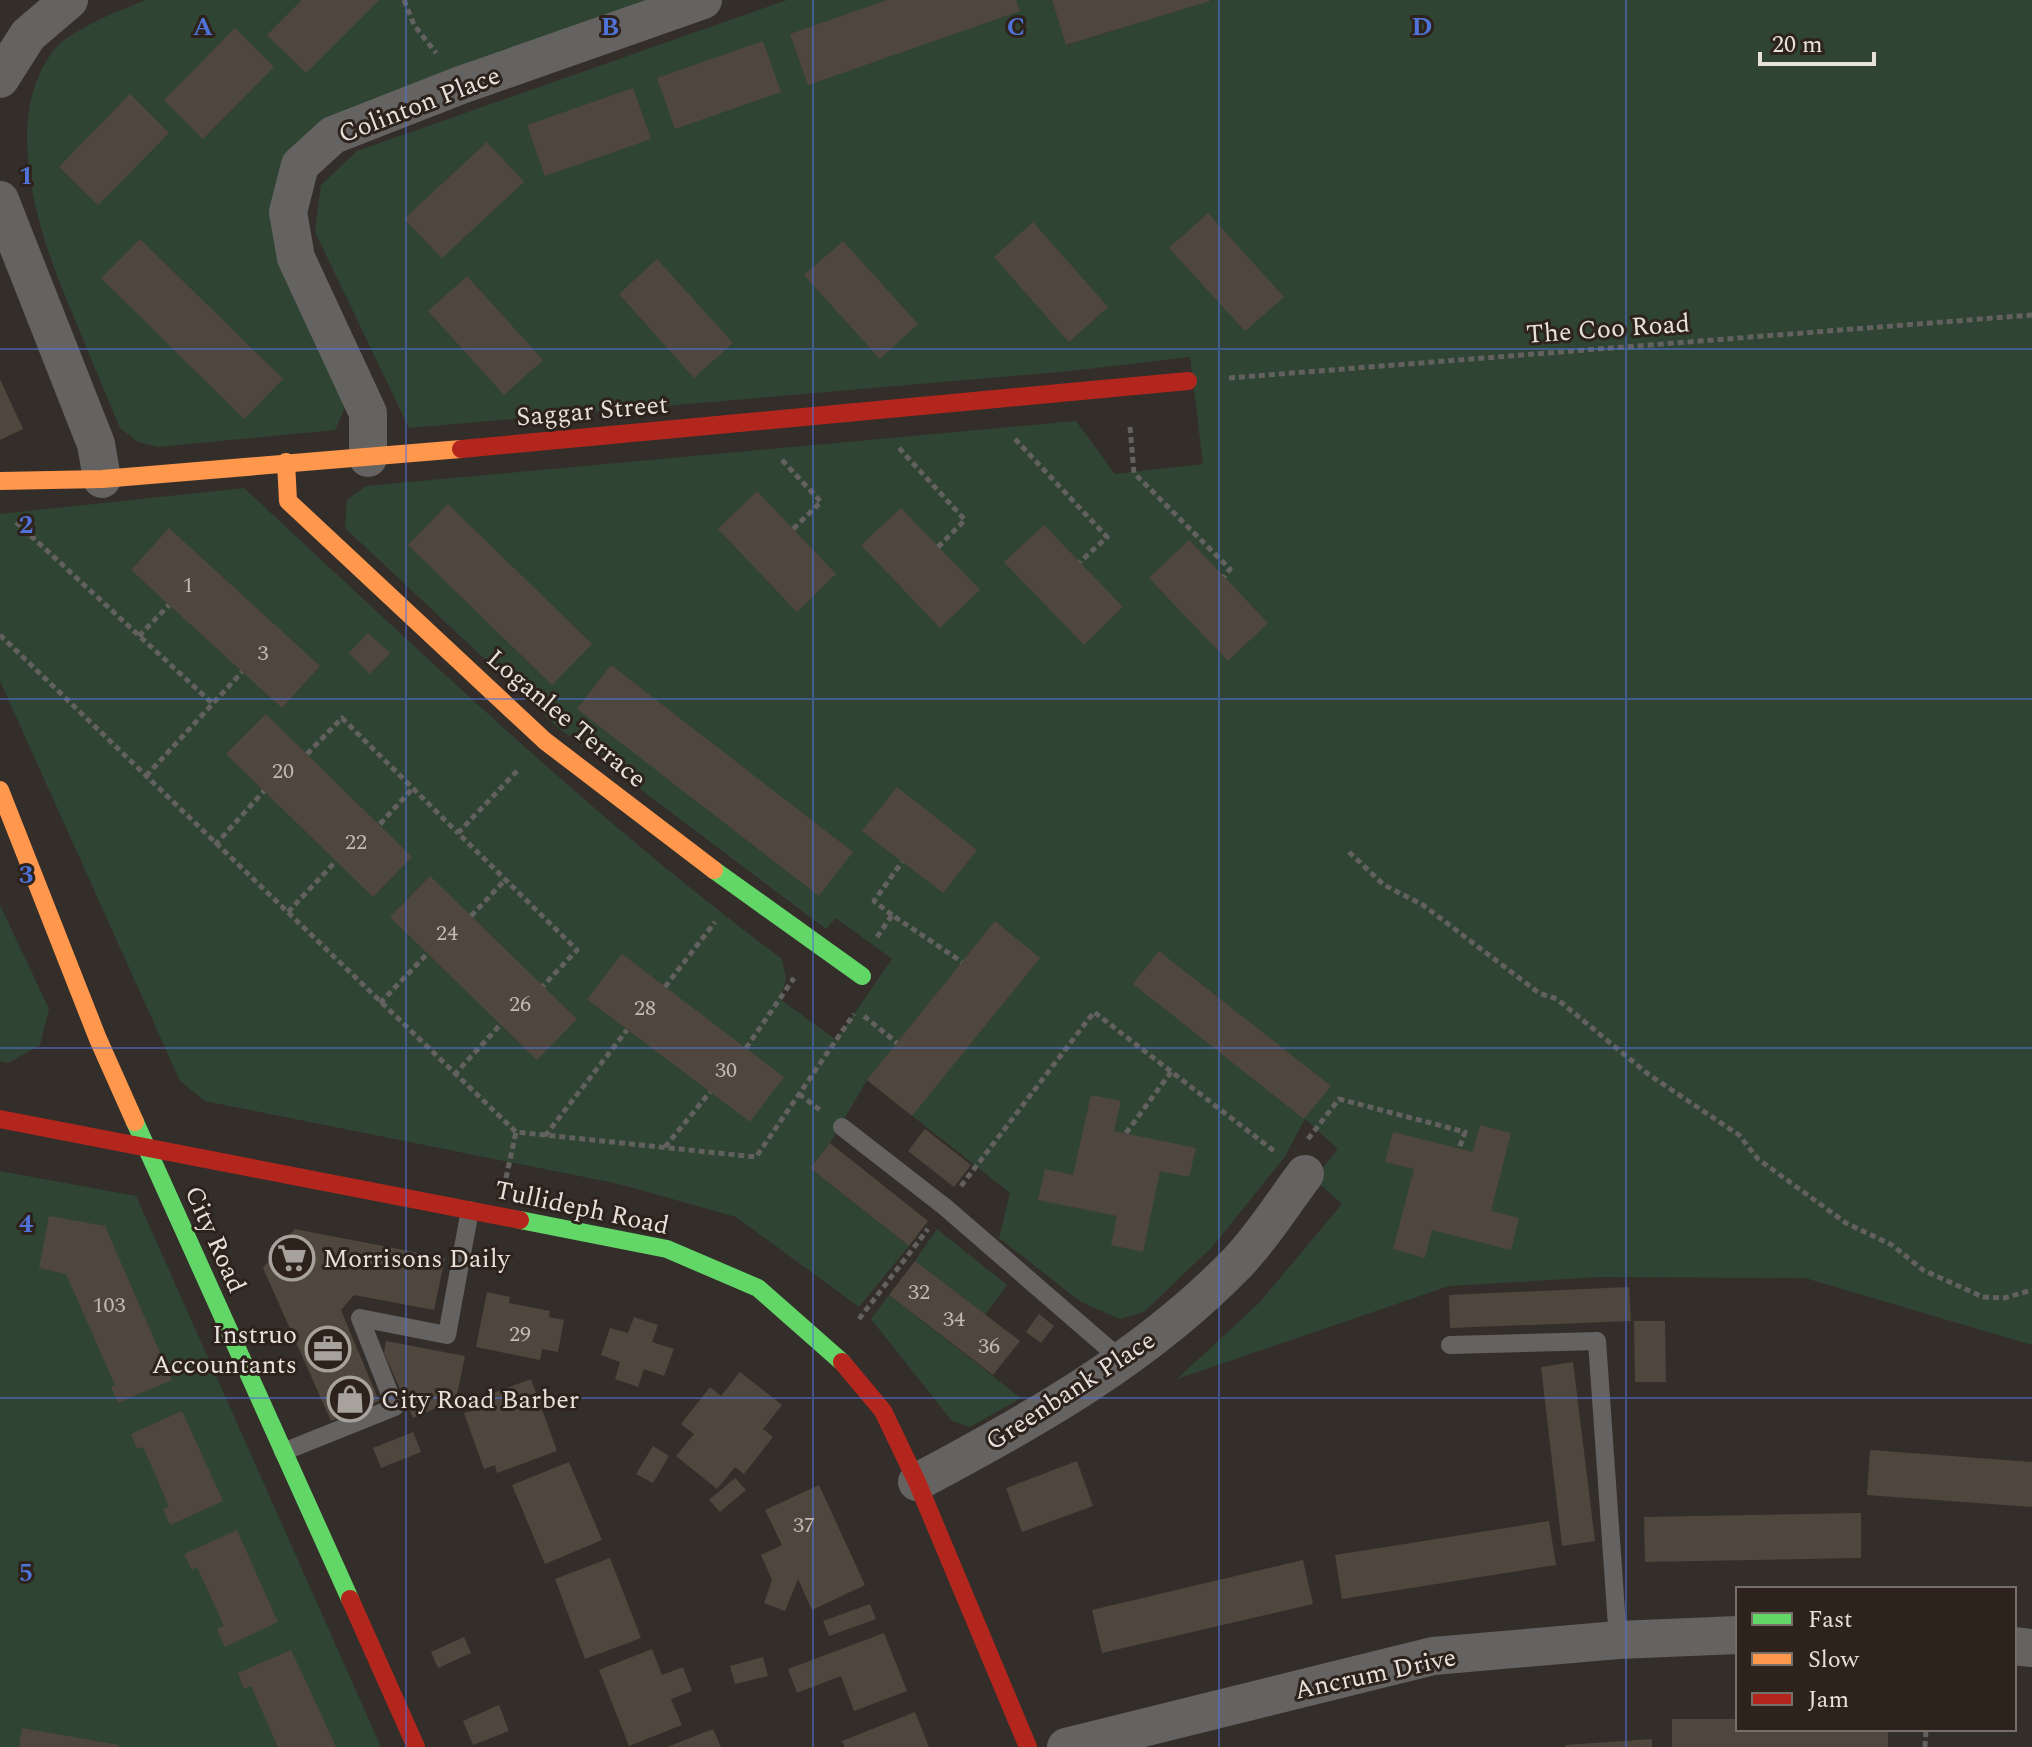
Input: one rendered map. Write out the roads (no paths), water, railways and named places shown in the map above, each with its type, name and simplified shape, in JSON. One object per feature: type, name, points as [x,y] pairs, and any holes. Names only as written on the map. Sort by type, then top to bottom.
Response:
[{"type":"street","points":[[0,79],[28,35],[69,0]]},
{"type":"street","name":"Colinton Place","points":[[368,458],[368,413],[296,258],[288,212],[300,165],[333,135],[461,85],[703,0]]},
{"type":"street","points":[[0,200],[96,444],[102,479]]},
{"type":"street","name":"Saggar Street","points":[[0,481],[102,479],[286,462],[368,458],[1188,381]]},
{"type":"street","name":"Loganlee Terrace","points":[[286,462],[288,501],[545,741],[740,890],[858,973]]},
{"type":"street","name":"City Road","points":[[0,790],[98,1039],[416,1747]]},
{"type":"street","name":"Tullideph Road","points":[[0,1119],[667,1249],[758,1288],[834,1352],[883,1411],[917,1482],[1028,1747]]},
{"type":"street","name":"Greenbank Place","points":[[917,1482],[1035,1420],[1124,1362],[1174,1322],[1240,1260],[1297,1168]]},
{"type":"street","name":"Ancrum Drive","points":[[1066,1747],[1433,1656],[1618,1640],[1736,1635]]},
{"type":"lane","points":[[842,1127],[945,1207],[1124,1362]]},
{"type":"lane","points":[[283,1452],[395,1407],[360,1318],[447,1335],[470,1210]]},
{"type":"lane","points":[[1450,1345],[1597,1341],[1618,1640]]},
{"type":"place","name":"Morrisons Daily","points":[[292,1258]]},
{"type":"place","name":"Instruo Accountants","points":[[328,1349]]},
{"type":"place","name":"City Road Barber","points":[[350,1399]]}]
